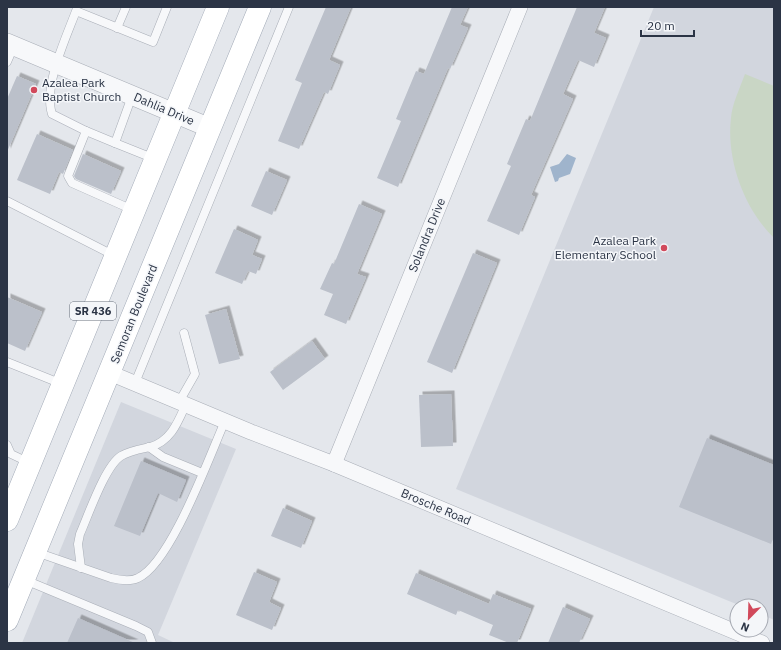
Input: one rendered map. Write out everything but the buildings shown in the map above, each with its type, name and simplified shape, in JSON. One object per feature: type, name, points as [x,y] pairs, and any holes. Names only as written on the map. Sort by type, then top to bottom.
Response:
[{"type":"main road","name":"SR 436","points":[[7,520],[218,7]]},
{"type":"main road","name":"Semoran Boulevard","points":[[7,620],[260,7]]},
{"type":"street","name":"Solandra Drive","points":[[334,464],[520,7]]},
{"type":"street","name":"Dahlia Drive","points":[[9,50],[56,64],[210,128]]},
{"type":"street","name":"Brosche Road","points":[[110,373],[334,464],[762,643]]},
{"type":"lane","points":[[117,28],[126,7]]},
{"type":"lane","points":[[155,159],[86,131],[52,114],[49,104],[56,64],[76,11],[152,42],[167,7]]},
{"type":"lane","points":[[135,383],[289,7]]},
{"type":"lane","points":[[115,143],[132,96]]},
{"type":"lane","points":[[86,131],[68,176],[72,183],[134,210]]},
{"type":"lane","points":[[7,201],[116,256]]},
{"type":"lane","points":[[81,568],[78,544],[80,534],[109,470],[121,456],[149,447],[167,438],[173,431],[195,374],[184,333]]},
{"type":"lane","points":[[7,362],[63,384]]},
{"type":"lane","points":[[35,552],[121,581],[138,578],[153,567],[171,542],[225,421]]},
{"type":"lane","points":[[7,445],[11,454],[30,463]]},
{"type":"lane","points":[[149,447],[164,457],[202,473]]},
{"type":"lane","points":[[24,580],[136,626],[148,632],[152,643]]},
{"type":"shaded area","name":"Azalea Park Elementary School","points":[[654,7],[774,7],[774,620],[769,618],[769,598],[729,598],[729,601],[456,489]]},
{"type":"shaded area","points":[[121,402],[236,449],[158,635],[175,643],[22,643]]},
{"type":"green space","points":[[745,74],[774,86],[774,238],[763,226],[746,198],[734,166],[731,150],[731,118]]},
{"type":"water","points":[[567,154],[576,158],[570,174],[559,178],[558,181],[555,182],[550,167],[559,164]]},
{"type":"place","name":"Azalea Park Baptist Church","points":[[34,90]]},
{"type":"place","name":"Azalea Park Elementary School","points":[[664,248]]}]
